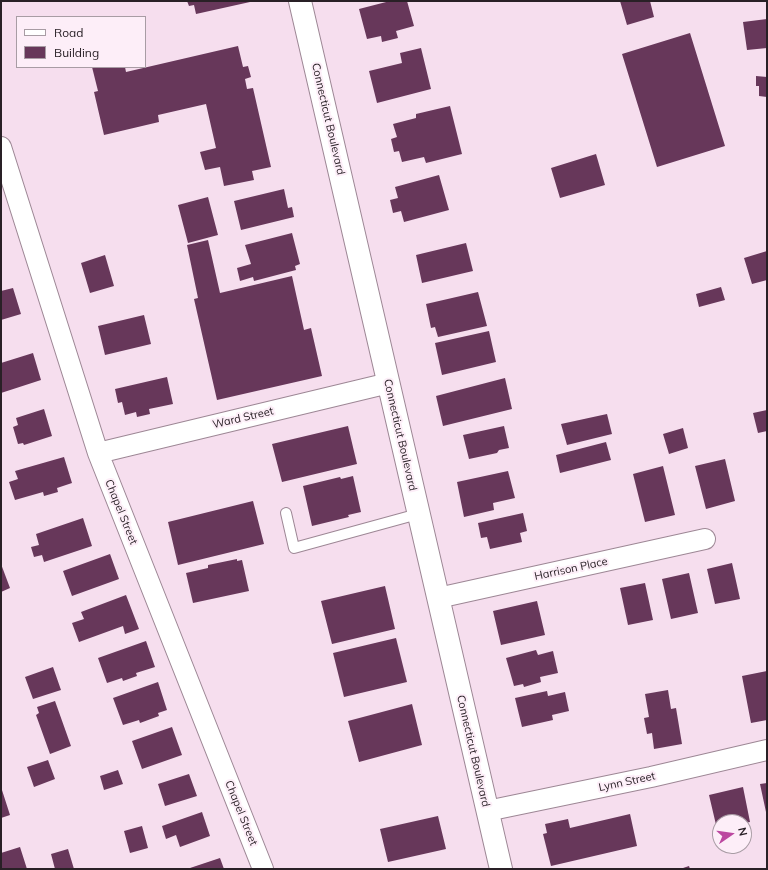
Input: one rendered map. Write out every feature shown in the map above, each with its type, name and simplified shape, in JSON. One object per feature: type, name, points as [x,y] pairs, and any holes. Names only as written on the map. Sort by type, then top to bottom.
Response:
[{"type":"main road","name":"Connecticut Boulevard","points":[[300,1],[501,869]]},
{"type":"street","name":"Chapel Street","points":[[1,147],[98,453],[264,869]]},
{"type":"street","name":"Ward Street","points":[[98,453],[389,383]]},
{"type":"street","name":"Harrison Place","points":[[438,598],[705,539]]},
{"type":"street","name":"Lynn Street","points":[[487,811],[651,777],[767,750]]},
{"type":"lane","points":[[286,513],[294,548],[418,514]]},
{"type":"building","points":[[187,1],[250,2],[196,14],[194,5],[189,6]]},
{"type":"building","points":[[390,1],[407,1],[414,26],[396,31],[398,38],[382,42],[381,36],[367,39],[359,9]]},
{"type":"building","points":[[620,1],[650,1],[654,17],[627,25]]},
{"type":"building","points":[[767,19],[767,48],[747,50],[743,22]]},
{"type":"building","points":[[690,33],[725,146],[657,167],[622,54]]},
{"type":"building","points":[[238,46],[243,67],[248,66],[251,77],[245,79],[247,89],[253,88],[271,167],[252,171],[254,180],[224,186],[220,167],[205,170],[200,152],[216,148],[206,104],[158,115],[159,122],[104,135],[94,92],[98,91],[92,68],[125,68],[126,72]]},
{"type":"building","points":[[421,48],[431,89],[377,103],[369,71],[402,63],[400,53]]},
{"type":"building","points":[[756,76],[767,77],[767,97],[759,96],[759,86],[756,86]]},
{"type":"building","points":[[450,106],[462,154],[426,163],[424,157],[402,162],[399,151],[394,152],[391,139],[397,137],[393,124],[416,118],[416,114]]},
{"type":"building","points":[[596,154],[605,185],[560,198],[551,168]]},
{"type":"building","points":[[439,175],[449,210],[404,222],[401,211],[393,213],[390,200],[398,198],[395,187]]},
{"type":"building","points":[[284,189],[288,208],[292,207],[294,217],[241,230],[234,201]]},
{"type":"building","points":[[208,197],[218,235],[188,243],[178,205]]},
{"type":"building","points":[[292,233],[300,264],[295,266],[296,270],[254,281],[253,277],[240,281],[237,268],[251,264],[245,245]]},
{"type":"building","points":[[208,240],[220,293],[292,276],[304,330],[311,328],[322,376],[217,400],[194,299],[198,298],[187,245]]},
{"type":"building","points":[[466,243],[473,271],[422,283],[416,255]]},
{"type":"building","points":[[767,251],[767,280],[752,284],[744,258]]},
{"type":"building","points":[[105,255],[114,286],[90,293],[81,263]]},
{"type":"building","points":[[721,287],[725,300],[699,307],[696,294]]},
{"type":"building","points":[[13,288],[21,314],[1,320],[1,291]]},
{"type":"building","points":[[478,292],[487,326],[438,337],[435,327],[431,328],[426,304]]},
{"type":"building","points":[[144,315],[151,344],[105,355],[98,326]]},
{"type":"building","points":[[489,331],[496,362],[442,375],[435,343]]},
{"type":"building","points":[[33,353],[41,380],[1,393],[1,363]]},
{"type":"building","points":[[167,377],[173,404],[149,409],[150,414],[137,417],[136,412],[125,415],[122,402],[118,403],[115,389]]},
{"type":"building","points":[[505,378],[512,409],[443,426],[436,396]]},
{"type":"building","points":[[44,409],[52,436],[24,445],[23,443],[18,444],[13,427],[18,425],[16,418]]},
{"type":"building","points":[[767,410],[767,431],[758,433],[753,413]]},
{"type":"building","points":[[607,414],[612,434],[567,445],[561,424]]},
{"type":"building","points":[[348,426],[357,464],[282,482],[272,444]]},
{"type":"building","points":[[504,426],[509,448],[499,450],[497,453],[469,459],[463,435]]},
{"type":"building","points":[[683,428],[688,448],[669,454],[663,434]]},
{"type":"building","points":[[606,442],[611,460],[560,473],[556,455]]},
{"type":"building","points":[[64,457],[72,483],[57,488],[58,492],[44,496],[43,492],[15,500],[9,482],[18,479],[15,471]]},
{"type":"building","points":[[725,459],[735,501],[706,509],[695,466]]},
{"type":"building","points":[[663,466],[675,515],[645,522],[633,474]]},
{"type":"building","points":[[508,471],[515,498],[493,503],[494,510],[464,517],[457,482]]},
{"type":"building","points":[[353,476],[361,512],[348,515],[349,517],[312,526],[303,486],[340,477],[341,479]]},
{"type":"building","points":[[253,501],[264,544],[178,565],[168,522]]},
{"type":"building","points":[[523,513],[527,531],[520,533],[522,542],[490,549],[487,537],[481,538],[478,523]]},
{"type":"building","points":[[83,518],[92,546],[44,562],[42,555],[34,557],[31,547],[39,545],[36,534]]},
{"type":"building","points":[[110,554],[119,579],[72,596],[63,571]]},
{"type":"building","points":[[237,559],[237,561],[242,560],[249,591],[193,603],[186,573],[208,568],[208,565]]},
{"type":"building","points":[[732,563],[740,599],[715,604],[707,569]]},
{"type":"building","points":[[1,564],[10,588],[1,592]]},
{"type":"building","points":[[689,573],[698,613],[671,619],[662,579]]},
{"type":"building","points":[[645,583],[653,620],[628,625],[620,588]]},
{"type":"building","points":[[385,586],[395,629],[332,644],[321,601]]},
{"type":"building","points":[[126,595],[139,629],[125,634],[123,626],[79,642],[72,623],[84,619],[81,612]]},
{"type":"building","points":[[537,601],[545,635],[501,645],[493,611]]},
{"type":"building","points":[[396,638],[407,682],[344,697],[333,653]]},
{"type":"building","points":[[146,641],[155,667],[136,673],[137,676],[123,681],[122,678],[107,683],[98,658]]},
{"type":"building","points":[[536,650],[538,655],[553,651],[558,673],[540,677],[541,682],[524,687],[523,684],[514,686],[506,658]]},
{"type":"building","points":[[53,667],[61,690],[33,699],[25,677]]},
{"type":"building","points":[[767,671],[767,720],[751,723],[742,676]]},
{"type":"building","points":[[158,682],[167,710],[158,713],[159,716],[140,723],[139,720],[123,725],[113,698]]},
{"type":"building","points":[[668,690],[671,709],[676,708],[682,744],[654,749],[652,733],[647,734],[644,718],[649,717],[645,694]]},
{"type":"building","points":[[547,691],[548,696],[565,692],[569,711],[552,715],[553,720],[522,727],[515,698]]},
{"type":"building","points":[[55,701],[71,746],[50,754],[36,715],[39,713],[37,707]]},
{"type":"building","points":[[412,704],[422,745],[359,762],[348,721]]},
{"type":"building","points":[[172,727],[182,755],[142,769],[132,741]]},
{"type":"building","points":[[48,760],[55,779],[34,787],[27,767]]},
{"type":"building","points":[[118,770],[123,784],[104,790],[100,776]]},
{"type":"building","points":[[189,774],[197,796],[165,806],[158,784]]},
{"type":"building","points":[[767,783],[767,812],[766,812],[760,784]]},
{"type":"building","points":[[1,787],[10,815],[1,818]]},
{"type":"building","points":[[743,787],[748,814],[713,814],[709,795]]},
{"type":"building","points":[[202,812],[210,836],[180,847],[176,835],[166,839],[162,826]]},
{"type":"building","points":[[630,814],[637,846],[551,866],[543,834],[547,833],[545,824],[568,819],[570,828]]},
{"type":"building","points":[[438,816],[446,849],[388,862],[380,829]]},
{"type":"building","points":[[142,826],[148,848],[130,853],[124,831]]},
{"type":"building","points":[[20,847],[27,869],[1,869],[1,853]]},
{"type":"building","points":[[68,849],[74,869],[55,869],[51,854]]},
{"type":"building","points":[[220,858],[224,869],[187,869]]},
{"type":"building","points":[[689,866],[690,869],[680,869]]}]
